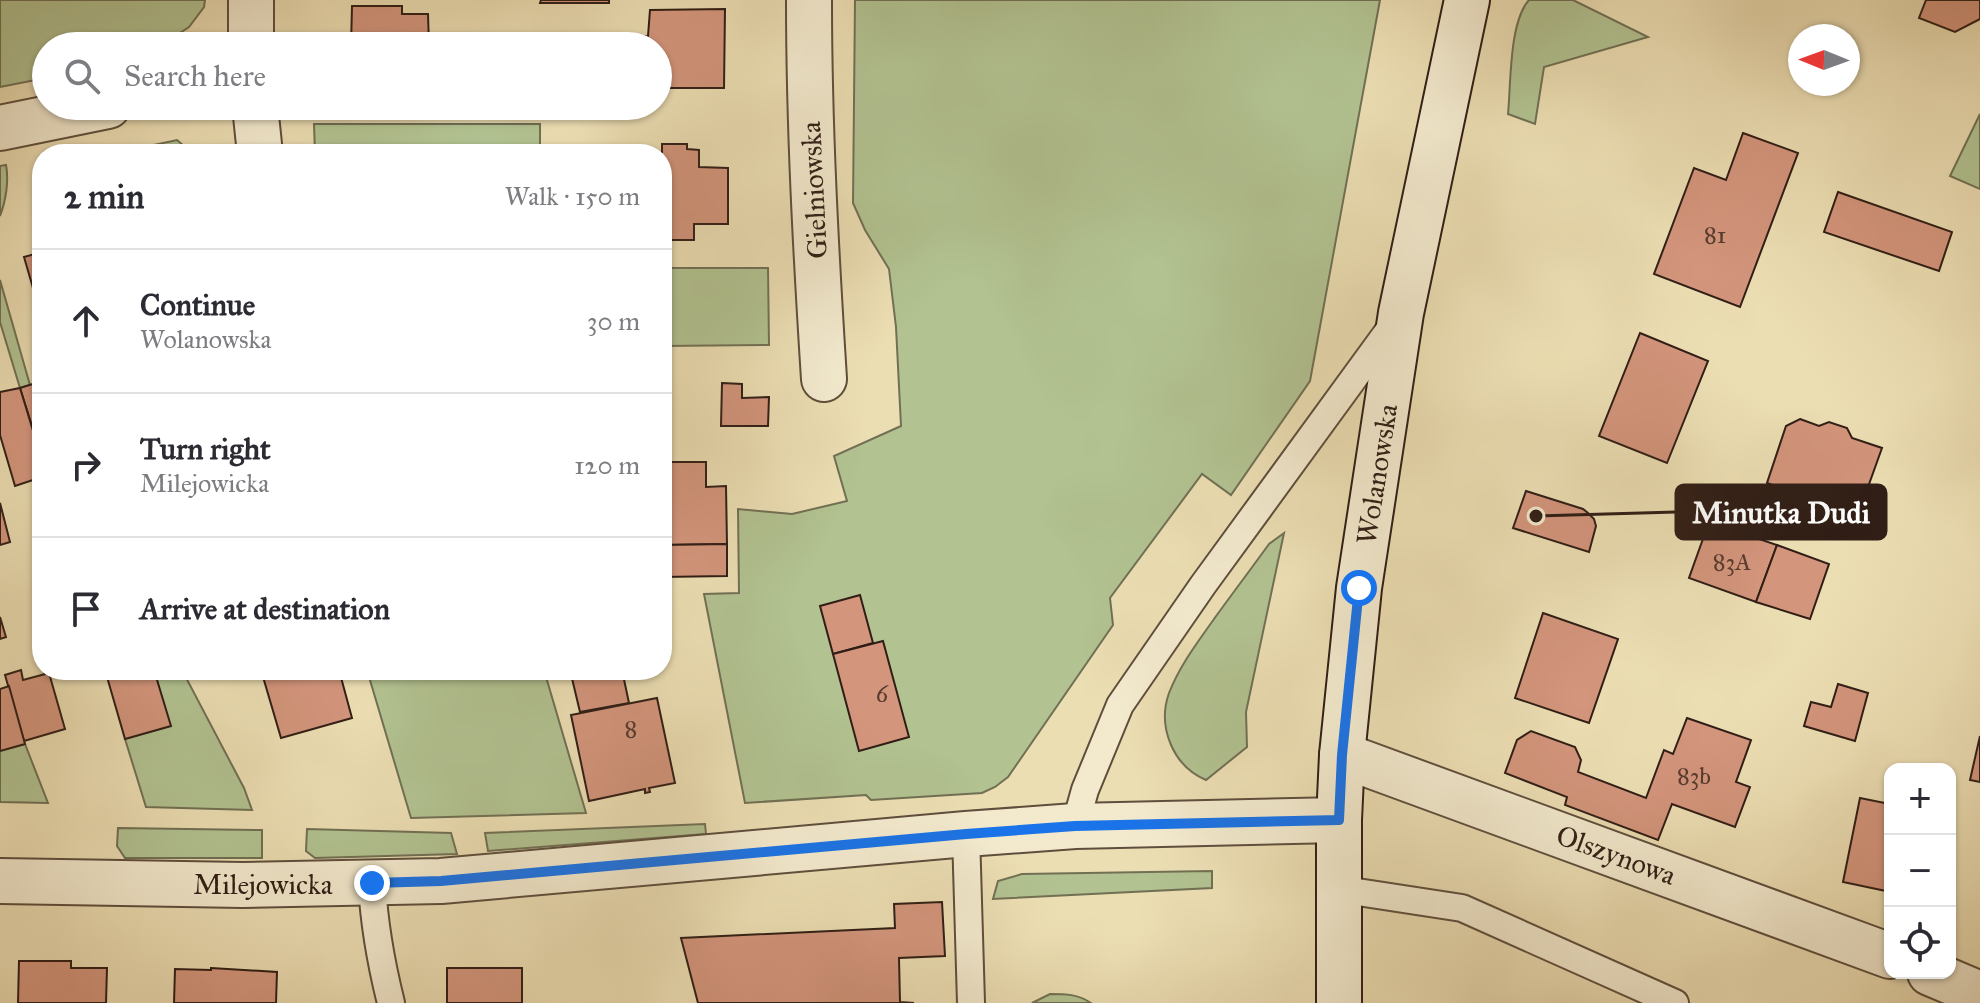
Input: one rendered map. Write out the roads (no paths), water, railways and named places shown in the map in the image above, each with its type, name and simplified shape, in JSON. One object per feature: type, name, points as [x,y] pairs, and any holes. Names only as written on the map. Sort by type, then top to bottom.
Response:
[{"type":"street","name":"Gielniowska","points":[[809,0],[814,209],[824,379]]},
{"type":"street","name":"Wolanowska","points":[[1339,1003],[1342,755],[1359,588],[1401,313],[1467,0]]},
{"type":"street","points":[[0,128],[39,120]]},
{"type":"street","points":[[256,120],[259,144]]},
{"type":"street","name":"Olszynowa","points":[[1342,755],[1884,954]]},
{"type":"street","name":"Milejowicka","points":[[0,881],[243,885],[441,881],[1075,826],[1339,820]]},
{"type":"street","points":[[1944,979],[1980,994]]},
{"type":"lane","points":[[1075,826],[1085,790],[1120,705],[1203,585],[1401,313]]},
{"type":"lane","points":[[966,834],[971,1003]]},
{"type":"lane","points":[[372,883],[378,946],[391,1003]]},
{"type":"lane","points":[[1338,889],[1462,908],[1675,1003]]},
{"type":"place","name":"Minutka Dudi","points":[[1536,516]]}]
